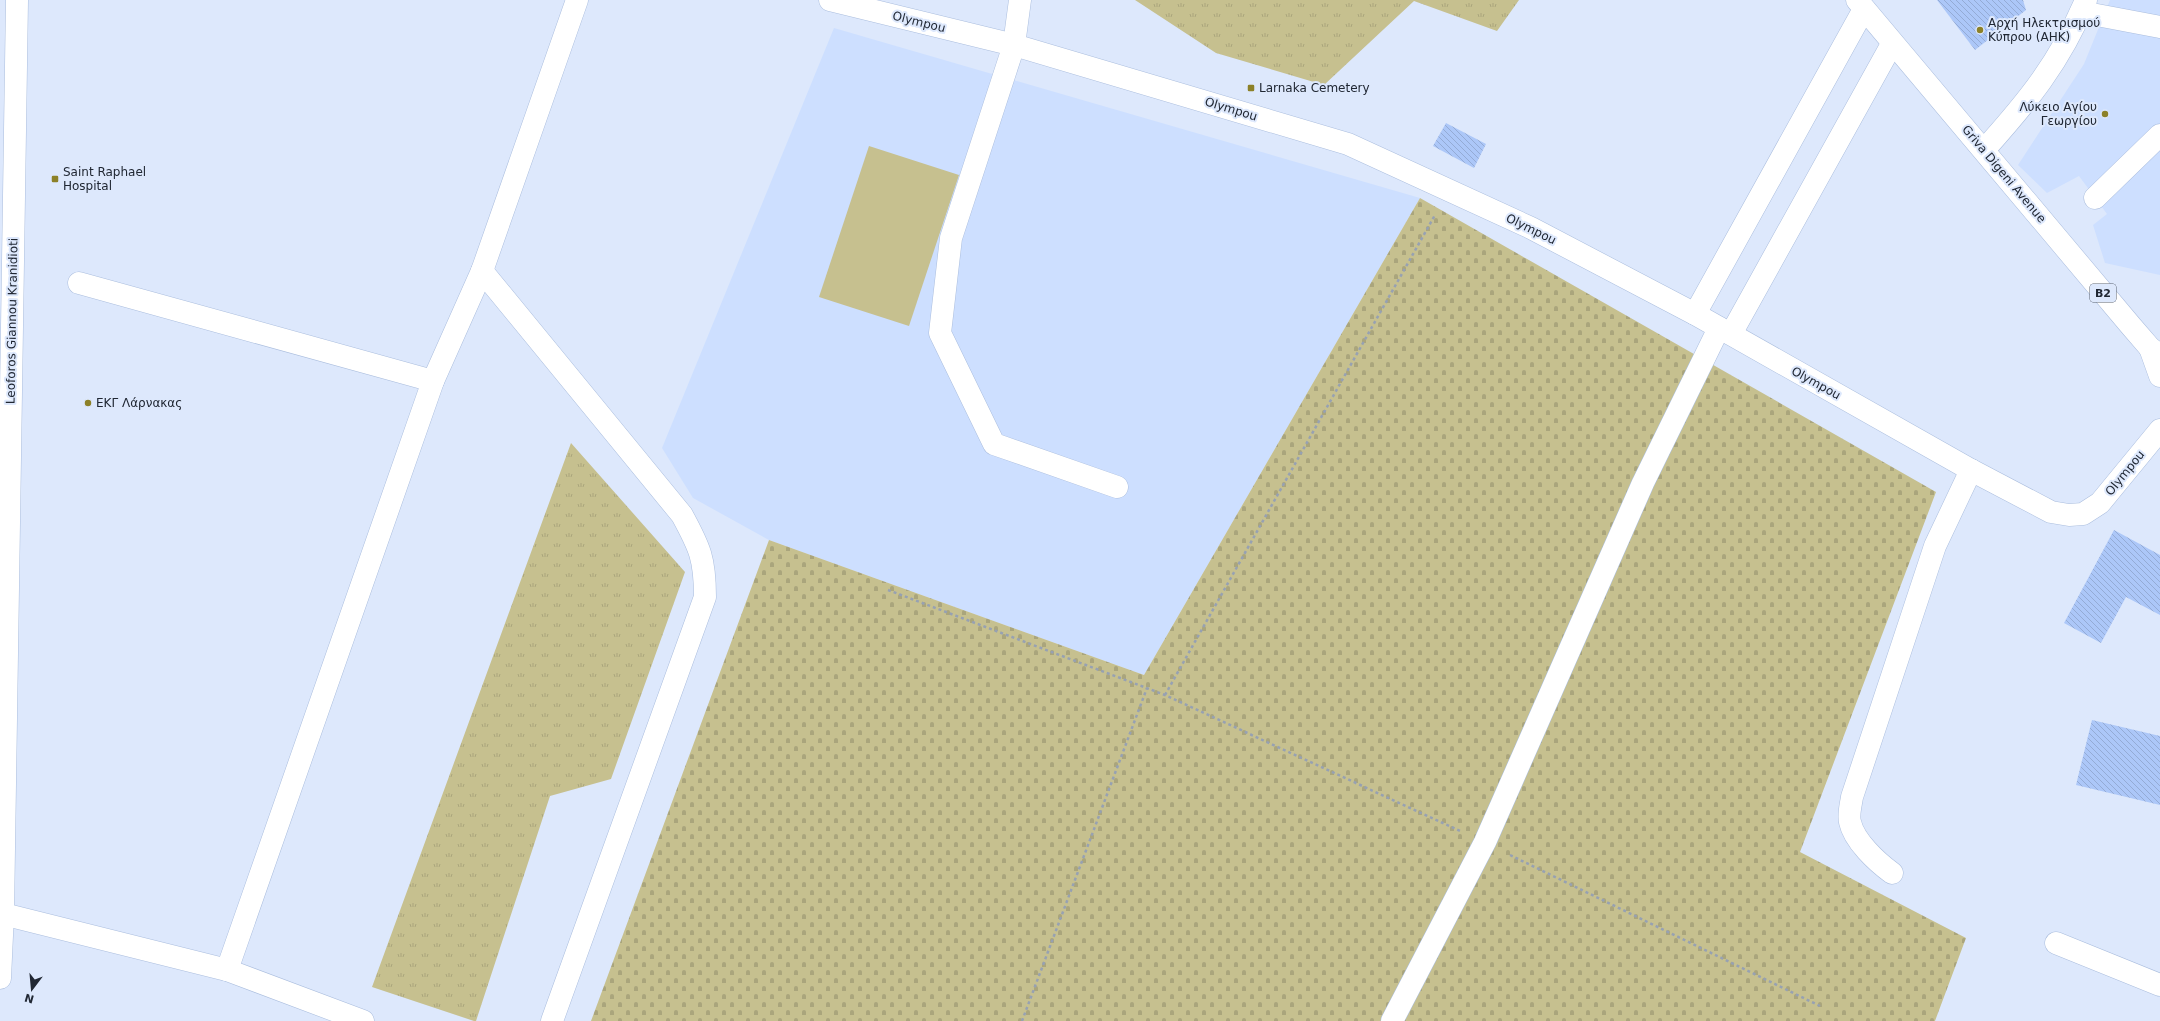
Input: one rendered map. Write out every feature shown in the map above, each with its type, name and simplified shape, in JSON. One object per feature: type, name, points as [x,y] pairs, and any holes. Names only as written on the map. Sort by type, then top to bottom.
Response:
[{"type":"main road","name":"Leoforos Giannou Kranidioti","points":[[0,978],[3,914],[17,0]]},
{"type":"main road","points":[[227,970],[433,381],[482,270],[578,0]]},
{"type":"main road","name":"Olympou","points":[[830,0],[1014,45],[1348,144],[1531,228],[1695,314],[1971,470],[2051,512],[2069,515],[2083,514],[2100,503],[2160,430]]},
{"type":"main road","points":[[1020,0],[1014,45],[951,238],[940,333],[994,444],[1117,487]]},
{"type":"main road","points":[[1695,314],[1860,4]]},
{"type":"main road","name":"Griva Digeni Avenue","points":[[1860,4],[1892,44],[2155,352],[2160,376]]},
{"type":"main road","points":[[1984,150],[2026,103],[2055,62],[2084,6],[2160,27]]},
{"type":"main road","points":[[1392,1021],[1485,842],[1643,483],[1725,331],[1892,44]]},
{"type":"main road","points":[[2095,198],[2160,134]]},
{"type":"main road","points":[[482,270],[682,515],[698,544],[705,570],[705,597],[552,1021]]},
{"type":"main road","points":[[79,283],[433,381]]},
{"type":"main road","points":[[1892,873],[1876,862],[1859,839],[1850,822],[1852,797],[1935,546],[1971,470]]},
{"type":"main road","points":[[3,914],[227,970],[363,1021]]},
{"type":"main road","points":[[2056,943],[2160,985]]},
{"type":"path","points":[[1165,695],[1435,216],[1448,189]]},
{"type":"path","points":[[888,590],[1165,695],[1485,842],[1820,1006]]},
{"type":"path","points":[[1022,1021],[1146,688]]},
{"type":"shaded area","name":"Λύκειο Αγίου Γεωργίου","points":[[2110,0],[2160,0],[2160,275],[2105,263],[2093,225],[2107,214],[2079,176],[2047,193],[2018,165],[2084,64]]},
{"type":"shaded area","points":[[834,28],[1420,198],[1144,675],[769,540],[693,498],[662,448]]},
{"type":"green space","points":[[1135,0],[1519,0],[1497,31],[1414,1],[1324,85],[1216,53]]},
{"type":"green space","points":[[869,146],[959,175],[909,326],[819,297]]},
{"type":"green space","points":[[1420,198],[1936,492],[1800,852],[1966,938],[1935,1021],[591,1021],[769,540],[1144,675]]},
{"type":"green space","points":[[571,443],[685,572],[611,779],[550,796],[476,1021],[474,1021],[372,987]]},
{"type":"building","name":"Αρχή Ηλεκτρισμού Κύπρου (ΑΗΚ)","points":[[1937,0],[2023,0],[2026,10],[1975,50]]},
{"type":"building","points":[[1446,123],[1486,144],[1474,168],[1433,146]]},
{"type":"building","points":[[2114,530],[2160,555],[2160,615],[2126,597],[2101,643],[2064,623]]},
{"type":"building","points":[[2092,720],[2160,736],[2160,805],[2076,785]]},
{"type":"place","name":"Αρχή Ηλεκτρισμού Κύπρου (ΑΗΚ)","points":[[1980,30]]},
{"type":"place","name":"Larnaka Cemetery","points":[[1251,88]]},
{"type":"place","name":"Λύκειο Αγίου Γεωργίου","points":[[2105,114]]},
{"type":"place","name":"Saint Raphael Hospital","points":[[55,179]]},
{"type":"place","name":"ΕΚΓ Λάρνακας","points":[[88,403]]}]
